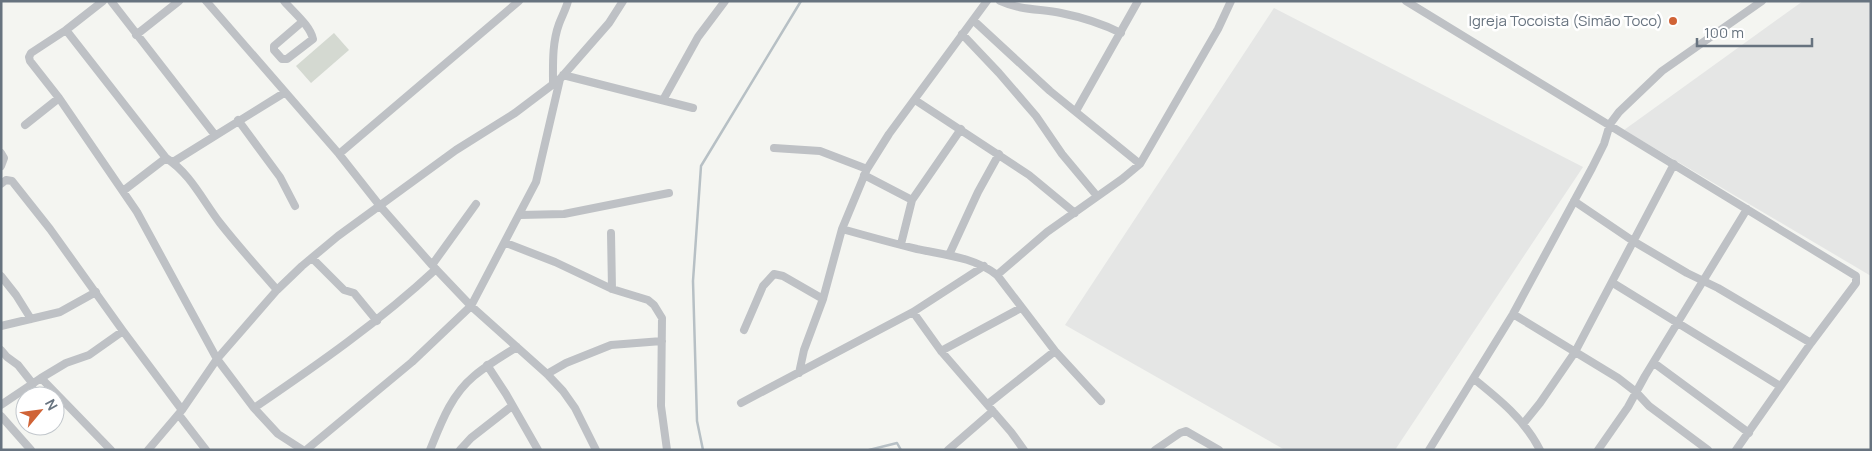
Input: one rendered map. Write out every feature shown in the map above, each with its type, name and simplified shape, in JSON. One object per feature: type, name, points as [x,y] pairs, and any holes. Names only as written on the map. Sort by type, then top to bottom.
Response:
[{"type":"street","points":[[103,1],[28,57],[59,98],[137,212],[218,360],[254,408],[278,434],[306,449],[319,450]]},
{"type":"street","points":[[111,1],[214,135]]},
{"type":"street","points":[[136,35],[179,1]]},
{"type":"street","points":[[206,1],[434,267],[471,306],[547,374],[563,391],[575,408],[596,450]]},
{"type":"street","points":[[284,1],[302,22],[312,34],[313,39],[287,58],[282,59],[274,50],[274,46],[302,22]]},
{"type":"street","points":[[339,154],[519,1]]},
{"type":"street","points":[[306,449],[412,362],[471,306],[506,243],[538,178],[558,79],[556,37],[559,22],[568,1]]},
{"type":"street","points":[[148,450],[181,412],[218,360],[278,290],[312,258],[380,206],[475,137],[515,113],[558,79],[609,23],[623,1]]},
{"type":"street","points":[[663,100],[698,37],[725,1]]},
{"type":"street","points":[[799,373],[804,350],[823,299],[842,229],[866,172],[889,134],[987,1]]},
{"type":"street","points":[[1000,1],[1024,8],[1061,13],[1109,27],[1121,33]]},
{"type":"street","points":[[1076,111],[1138,1]]},
{"type":"street","points":[[997,275],[1047,232],[1140,164],[1218,29],[1231,1]]},
{"type":"street","points":[[1406,1],[1856,276],[1856,283],[1780,386],[1736,450]]},
{"type":"street","points":[[1429,450],[1513,314],[1592,168],[1610,124],[1619,112],[1662,71],[1762,1]]},
{"type":"street","points":[[973,20],[1050,91],[1140,164]]},
{"type":"street","points":[[66,30],[170,160],[188,179],[229,234],[278,290]]},
{"type":"street","points":[[962,34],[1036,116],[1062,154],[1097,196]]},
{"type":"street","points":[[558,79],[663,100],[693,108]]},
{"type":"street","points":[[123,191],[170,160],[284,93]]},
{"type":"street","points":[[25,125],[59,98]]},
{"type":"street","points":[[915,100],[999,154],[1050,191],[1075,213]]},
{"type":"street","points":[[238,120],[280,177],[295,206]]},
{"type":"street","points":[[901,244],[912,200],[961,129]]},
{"type":"street","points":[[774,148],[820,151],[866,172],[912,200]]},
{"type":"street","points":[[1,153],[4,158],[1,166]]},
{"type":"street","points":[[950,254],[978,192],[999,154]]},
{"type":"street","points":[[1523,424],[1575,352],[1674,164]]},
{"type":"street","points":[[1,184],[6,180],[12,182],[50,229],[206,450]]},
{"type":"street","points":[[520,215],[564,214],[669,192]]},
{"type":"street","points":[[1574,201],[1633,241],[1811,343]]},
{"type":"street","points":[[254,408],[329,357],[377,321],[434,267],[476,204]]},
{"type":"street","points":[[1598,450],[1628,407],[1747,209]]},
{"type":"street","points":[[842,229],[950,254],[984,266],[997,275],[1054,351],[1101,401]]},
{"type":"street","points":[[611,233],[612,289]]},
{"type":"street","points":[[506,243],[556,262],[612,289],[648,300],[654,304],[662,318],[661,406],[667,450]]},
{"type":"street","points":[[312,258],[344,290],[354,294],[377,321]]},
{"type":"street","points":[[741,402],[913,312],[984,266]]},
{"type":"street","points":[[744,330],[763,286],[774,274],[783,276],[823,299]]},
{"type":"street","points":[[1,276],[31,319]]},
{"type":"street","points":[[1612,283],[1780,386]]},
{"type":"street","points":[[1,326],[60,312],[96,292]]},
{"type":"street","points":[[941,352],[1021,308]]},
{"type":"street","points":[[913,312],[941,352],[988,404],[1024,450]]},
{"type":"street","points":[[1513,314],[1618,378],[1636,392],[1649,406],[1708,450]]},
{"type":"street","points":[[1,405],[66,363],[89,355],[123,331]]},
{"type":"street","points":[[547,374],[566,363],[611,345],[662,341]]},
{"type":"street","points":[[430,450],[444,416],[456,395],[466,383],[487,365],[517,347]]},
{"type":"street","points":[[1,350],[18,365],[33,384]]},
{"type":"street","points":[[988,404],[1054,351]]},
{"type":"street","points":[[1654,362],[1749,433]]},
{"type":"street","points":[[487,365],[538,450]]},
{"type":"street","points":[[41,378],[110,450]]},
{"type":"street","points":[[1474,379],[1494,395],[1523,424],[1540,450]]},
{"type":"street","points":[[460,450],[471,438],[512,406]]},
{"type":"street","points":[[948,450],[993,411]]},
{"type":"street","points":[[1,416],[30,450]]},
{"type":"street","points":[[1155,450],[1186,431],[1219,450]]},
{"type":"shaded area","points":[[1803,1],[1871,1],[1871,276],[1624,130]]},
{"type":"shaded area","points":[[1274,8],[1583,167],[1395,450],[1285,450],[1065,325]]},
{"type":"shaded area","points":[[334,33],[349,50],[311,83],[296,66]]},
{"type":"waterway","points":[[703,450],[697,421],[693,281],[701,166],[801,1]]},
{"type":"waterway","points":[[869,450],[897,443],[901,450]]},
{"type":"place","name":"Igreja Tocoista (Simão Toco)","points":[[1673,21]]}]
